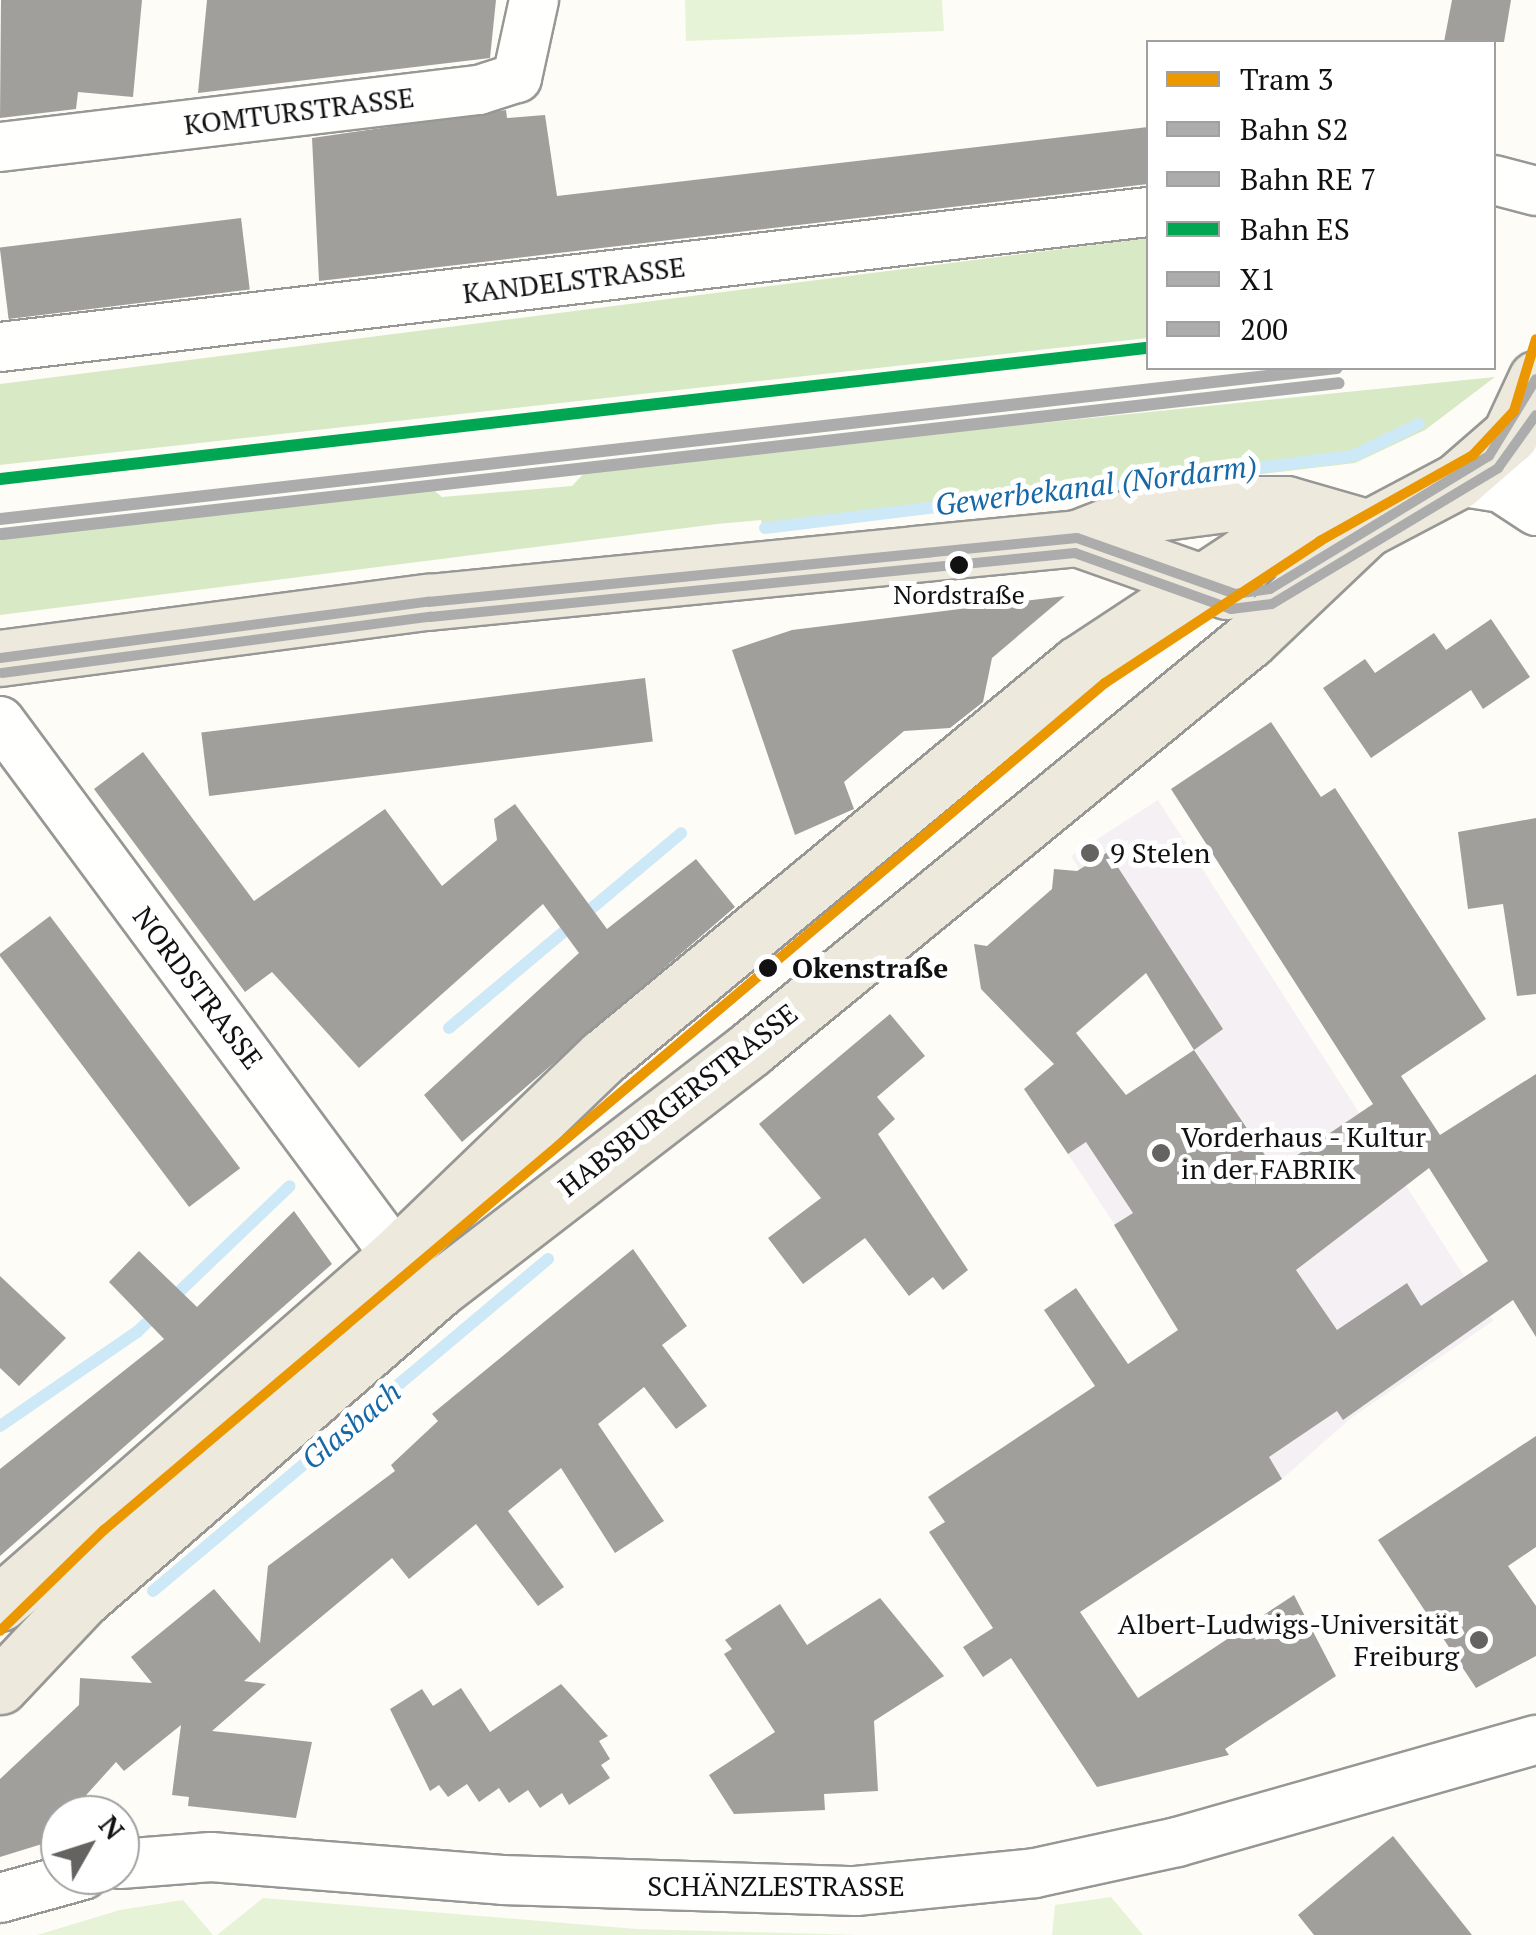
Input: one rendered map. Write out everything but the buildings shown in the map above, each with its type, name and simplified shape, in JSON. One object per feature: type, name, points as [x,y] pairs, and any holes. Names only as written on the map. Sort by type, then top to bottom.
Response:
[{"type":"main road","name":"HABSBURGERSTRASSE","points":[[0,1686],[82,1599],[620,1141],[750,1050],[1128,733],[1249,640],[1356,538],[1457,481],[1523,451],[1536,379]]},
{"type":"main road","points":[[0,658],[486,596],[1077,538],[1133,516],[1225,504],[1286,504],[1356,538]]},
{"type":"main road","points":[[1077,538],[1137,552],[1196,582],[1236,594],[1270,589],[1356,538]]},
{"type":"main road","points":[[0,1603],[396,1256],[582,1078],[1078,664],[1196,582]]},
{"type":"main road","points":[[1078,664],[1115,697],[1128,733]]},
{"type":"main road","points":[[582,1078],[592,1114],[620,1141]]},
{"type":"street","name":"KOMTURSTRASSE","points":[[0,147],[478,90],[517,78],[534,0]]},
{"type":"street","points":[[1496,181],[1536,191]]},
{"type":"street","name":"KANDELSTRASSE","points":[[0,347],[1146,212]]},
{"type":"street","points":[[1457,481],[1501,488],[1536,511]]},
{"type":"street","name":"NORDSTRASSE","points":[[0,721],[396,1256]]},
{"type":"street","name":"SCHÄNZLESTRASSE","points":[[140,1862],[211,1856],[558,1883],[856,1891],[1035,1874],[1124,1854],[1536,1740]]},
{"type":"street","points":[[0,1898],[40,1887]]},
{"type":"shaded area","points":[[1158,800],[1493,1321],[1351,1418],[1282,1479],[1068,1154],[1204,1064],[1071,856]]},
{"type":"green space","points":[[685,0],[942,0],[944,31],[686,41]]},
{"type":"green space","points":[[1146,238],[1146,338],[0,465],[0,384]]},
{"type":"green space","points":[[1495,377],[1425,430],[1355,463],[764,533],[761,520],[717,524],[0,615],[0,538],[431,488],[442,497],[572,486],[588,469]]},
{"type":"green space","points":[[1111,1897],[1143,1935],[1052,1935],[1055,1905]]},
{"type":"green space","points":[[263,1898],[637,1929],[860,1935],[217,1935]]},
{"type":"green space","points":[[183,1900],[213,1935],[37,1935],[120,1910]]},
{"type":"waterway","name":"Gewerbekanal (Nordarm)","points":[[765,528],[1353,456],[1419,424]]},
{"type":"waterway","name":"Gewerbekanal (Nordarm)","points":[[449,1028],[681,833]]},
{"type":"waterway","name":"Gewerbekanal (Nordarm)","points":[[0,1426],[137,1332],[290,1186]]},
{"type":"waterway","name":"Glasbach","points":[[153,1591],[548,1259]]},
{"type":"tram line","name":"3","points":[[0,1631],[104,1530],[1105,683],[1320,541],[1473,455],[1514,411],[1536,339]]},
{"type":"rail line","name":"ES","points":[[0,479],[1146,348]]},
{"type":"rail line","name":"S2","points":[[0,519],[1319,370]]},
{"type":"transit line","name":"X1","points":[[0,658],[428,602],[1077,538],[1235,594],[1270,589],[1489,456],[1536,379]]},
{"type":"transit line","points":[[2,534],[1339,383]]},
{"type":"transit line","name":"200","points":[[2,673],[430,617],[1075,553],[1231,609],[1272,604],[1498,468],[1536,415]]},
{"type":"place","name":"Nordstraße","points":[[959,565]]},
{"type":"place","name":"9 Stelen","points":[[1090,853]]},
{"type":"place","name":"Okenstraße","points":[[768,968]]},
{"type":"place","name":"Vorderhaus - Kultur in der FABRIK","points":[[1161,1153]]},
{"type":"place","name":"Albert-Ludwigs-Universität Freiburg","points":[[1479,1640]]}]
